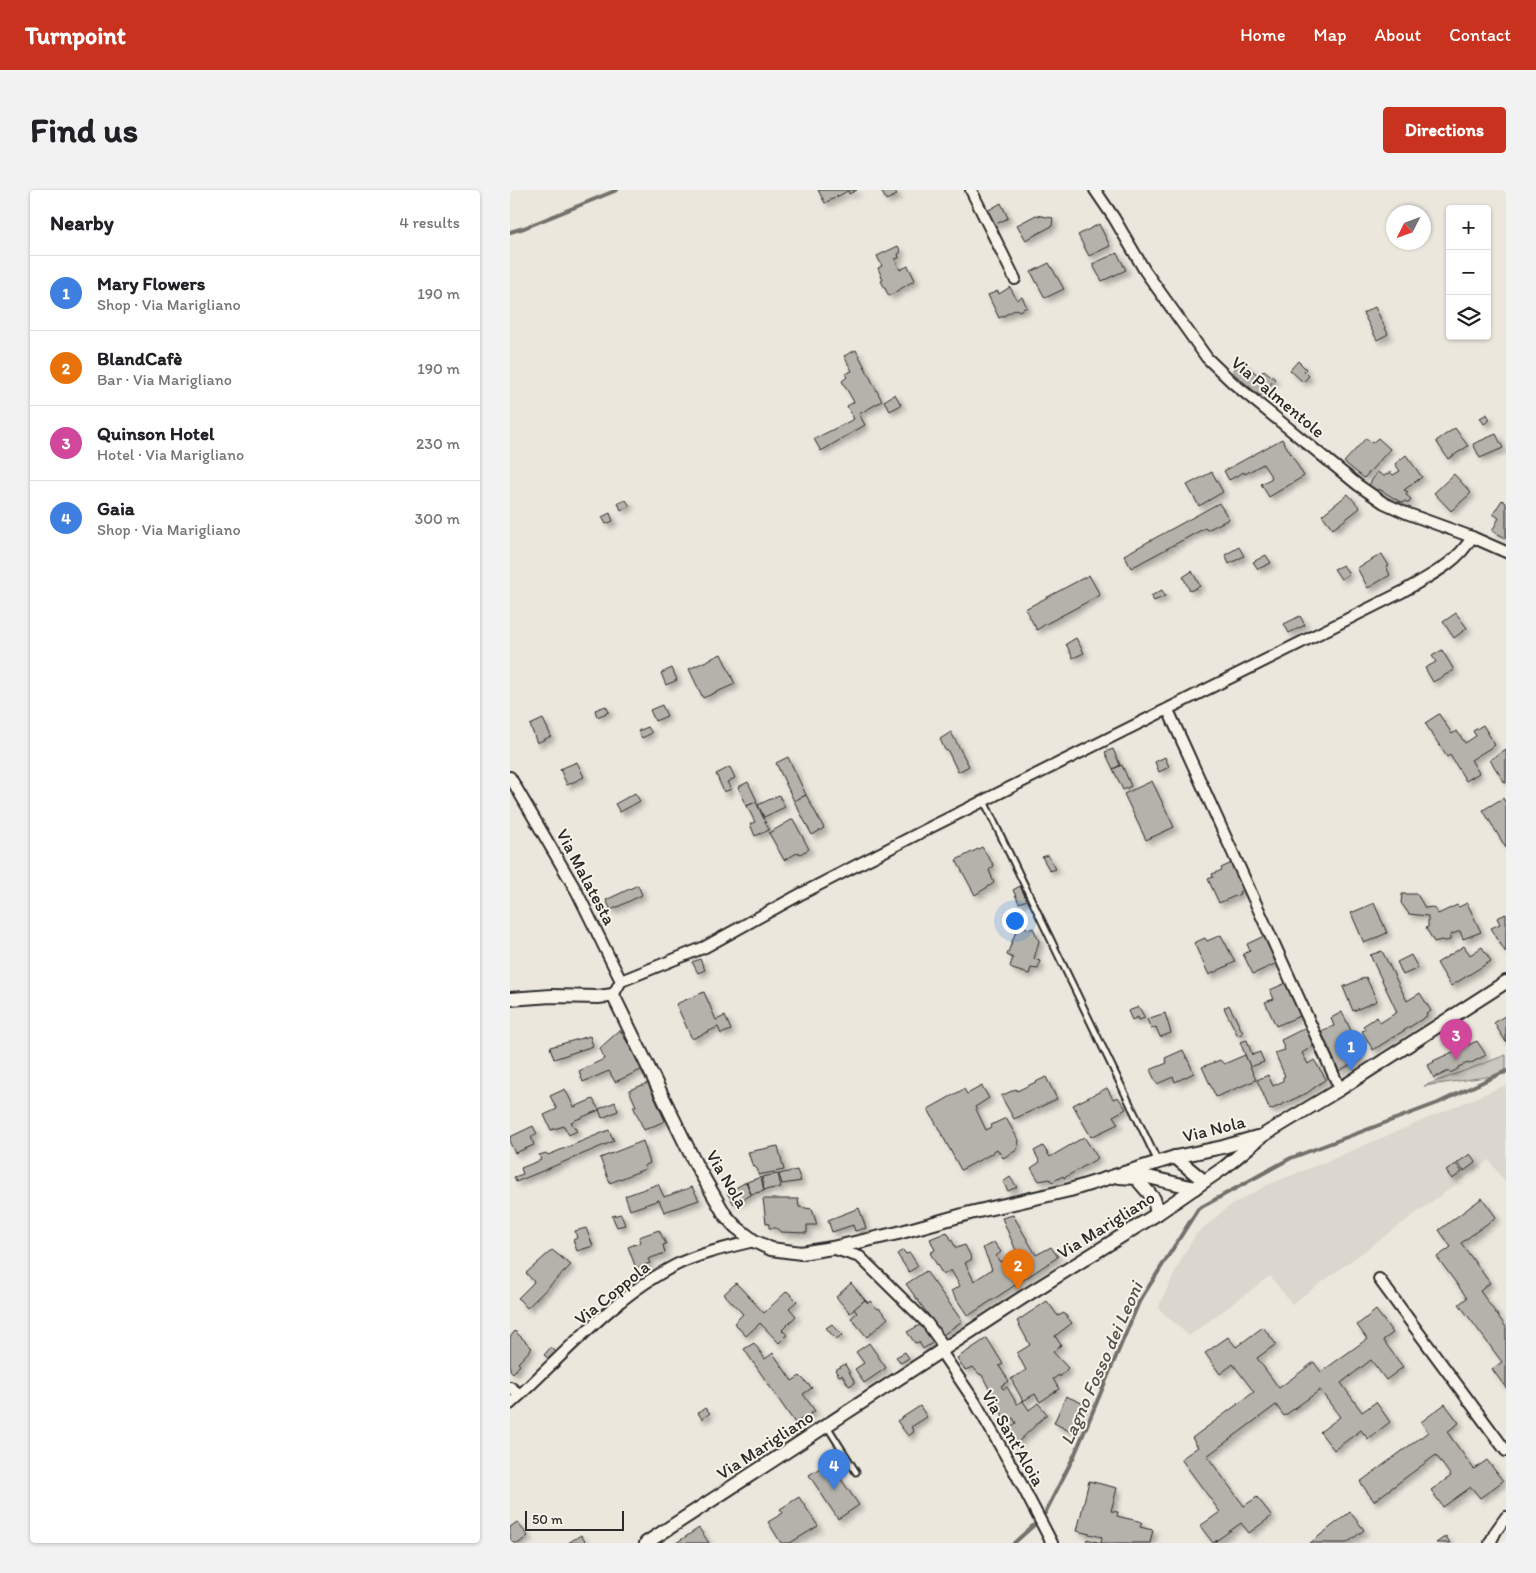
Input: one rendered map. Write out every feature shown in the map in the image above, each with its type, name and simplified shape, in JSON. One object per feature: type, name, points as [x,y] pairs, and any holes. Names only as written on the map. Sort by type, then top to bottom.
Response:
[{"type":"street","points":[[971,190],[1015,279]]},
{"type":"street","name":"Via Palmentole","points":[[1095,190],[1146,271],[1207,358],[1233,383],[1358,485],[1384,503],[1406,514],[1472,537],[1506,552]]},
{"type":"street","points":[[510,999],[613,995],[621,982],[705,947],[799,895],[984,800],[1402,592],[1453,560],[1465,550],[1472,537]]},
{"type":"street","points":[[1168,710],[1340,1089]]},
{"type":"street","name":"Via Malatesta","points":[[510,776],[577,892],[621,982]]},
{"type":"street","name":"Via Marigliano","points":[[646,1543],[1157,1214],[1225,1166],[1262,1136],[1340,1089],[1506,982]]},
{"type":"street","name":"Via Nola","points":[[613,995],[710,1190],[725,1215],[736,1227],[754,1241],[771,1249],[801,1253],[898,1233],[970,1213],[1070,1190],[1175,1157],[1223,1147],[1262,1136]]},
{"type":"street","name":"Via Nola","points":[[1175,1157],[1199,1184]]},
{"type":"street","name":"Via Nola","points":[[1114,1177],[1148,1177],[1199,1184]]},
{"type":"street","points":[[1136,1178],[1154,1199],[1157,1214]]},
{"type":"street","name":"Via Coppola","points":[[510,1404],[608,1313],[645,1283],[675,1265],[727,1247],[754,1241]]},
{"type":"street","name":"Via Sant'Aloia","points":[[832,1248],[860,1257],[927,1323],[940,1341],[942,1351],[975,1402],[1015,1472],[1052,1543]]},
{"type":"street","points":[[1379,1279],[1506,1451]]},
{"type":"street","points":[[510,1387],[520,1395]]},
{"type":"street","points":[[1490,1543],[1506,1517]]},
{"type":"lane","points":[[984,800],[1158,1162]]},
{"type":"lane","points":[[827,1425],[856,1472]]},
{"type":"shaded area","points":[[1506,1055],[1506,1074],[1424,1086]]},
{"type":"shaded area","points":[[1506,1085],[1506,1184],[1489,1160],[1292,1304],[1270,1276],[1189,1336],[1158,1308],[1184,1254],[1196,1234],[1228,1207],[1267,1185]]},
{"type":"building","points":[[818,190],[857,190],[849,194],[848,191],[825,203]]},
{"type":"building","points":[[881,190],[895,190],[897,195],[886,200]]},
{"type":"building","points":[[1001,203],[1008,218],[994,225],[987,211]]},
{"type":"building","points":[[1036,215],[1053,218],[1052,226],[1026,240],[1017,225]]},
{"type":"building","points":[[1099,224],[1110,246],[1089,256],[1078,235]]},
{"type":"building","points":[[898,246],[901,252],[898,254],[899,258],[895,259],[900,270],[908,266],[915,280],[889,296],[881,281],[883,280],[878,268],[882,266],[877,256]]},
{"type":"building","points":[[1117,253],[1126,270],[1102,281],[1092,264]]},
{"type":"building","points":[[1049,263],[1064,289],[1045,298],[1031,272]]},
{"type":"building","points":[[1010,287],[1017,300],[1022,297],[1027,307],[1019,311],[1017,309],[999,318],[988,295],[998,291],[999,294]]},
{"type":"building","points":[[1375,307],[1388,334],[1377,340],[1363,313]]},
{"type":"building","points":[[856,350],[882,401],[859,414],[865,425],[821,451],[814,439],[854,419],[847,406],[854,402],[842,381],[847,377],[845,374],[852,371],[844,356]]},
{"type":"building","points":[[1241,361],[1259,376],[1264,370],[1275,379],[1260,396],[1232,372]]},
{"type":"building","points":[[1298,361],[1306,369],[1304,371],[1309,376],[1303,382],[1290,370]]},
{"type":"building","points":[[895,394],[901,405],[890,411],[884,401]]},
{"type":"building","points":[[1487,414],[1490,420],[1484,424],[1480,418]]},
{"type":"building","points":[[1455,428],[1468,446],[1448,459],[1436,441]]},
{"type":"building","points":[[1496,434],[1503,448],[1480,458],[1473,444]]},
{"type":"building","points":[[1366,438],[1372,443],[1378,438],[1390,449],[1364,478],[1344,462]]},
{"type":"building","points":[[1282,439],[1304,476],[1269,497],[1261,484],[1272,478],[1263,464],[1229,480],[1224,471]]},
{"type":"building","points":[[1406,455],[1422,477],[1404,490],[1408,492],[1406,495],[1411,499],[1409,503],[1405,501],[1402,503],[1379,489],[1376,491],[1369,485],[1377,472],[1384,476],[1390,472],[1393,475],[1400,471],[1395,464]]},
{"type":"building","points":[[1212,472],[1223,492],[1199,506],[1187,485]]},
{"type":"building","points":[[1454,474],[1471,493],[1451,511],[1434,493]]},
{"type":"building","points":[[1348,494],[1360,508],[1333,529],[1322,515]]},
{"type":"building","points":[[626,500],[630,506],[621,510],[618,503]]},
{"type":"building","points":[[1502,500],[1506,503],[1506,538],[1492,531],[1499,518],[1493,514]]},
{"type":"building","points":[[1219,503],[1229,519],[1207,530],[1205,528],[1131,568],[1124,555]]},
{"type":"building","points":[[610,513],[613,521],[606,524],[602,517]]},
{"type":"building","points":[[1239,547],[1244,556],[1229,564],[1225,555]]},
{"type":"building","points":[[1382,554],[1389,566],[1386,567],[1390,575],[1368,588],[1357,568]]},
{"type":"building","points":[[1266,555],[1271,563],[1258,569],[1253,562]]},
{"type":"building","points":[[1343,565],[1349,574],[1341,579],[1334,569]]},
{"type":"building","points":[[1192,571],[1200,586],[1190,591],[1183,577]]},
{"type":"building","points":[[1089,575],[1100,595],[1037,630],[1025,609]]},
{"type":"building","points":[[1162,590],[1165,596],[1154,601],[1151,596]]},
{"type":"building","points":[[1456,613],[1467,628],[1454,638],[1443,622]]},
{"type":"building","points":[[1300,616],[1305,625],[1289,633],[1284,624]]},
{"type":"building","points":[[1076,638],[1084,653],[1073,658],[1066,644]]},
{"type":"building","points":[[1442,650],[1454,670],[1433,682],[1425,668],[1436,662],[1432,656]]},
{"type":"building","points":[[721,654],[735,684],[703,698],[689,669]]},
{"type":"building","points":[[672,668],[677,680],[666,685],[661,673]]},
{"type":"building","points":[[662,705],[667,716],[655,721],[650,710]]},
{"type":"building","points":[[606,706],[609,712],[597,717],[595,710]]},
{"type":"building","points":[[1439,714],[1452,734],[1457,731],[1465,743],[1476,736],[1473,731],[1483,725],[1495,745],[1471,760],[1479,773],[1466,781],[1450,755],[1447,757],[1425,723]]},
{"type":"building","points":[[543,719],[551,736],[537,743],[530,725]]},
{"type":"building","points":[[648,727],[652,733],[642,738],[638,731]]},
{"type":"building","points":[[951,732],[969,766],[958,772],[940,739]]},
{"type":"building","points":[[1113,749],[1120,765],[1113,769],[1105,752]]},
{"type":"building","points":[[1506,749],[1506,783],[1505,783],[1490,760]]},
{"type":"building","points":[[788,757],[806,795],[794,801],[776,763]]},
{"type":"building","points":[[1165,757],[1169,767],[1159,772],[1155,762]]},
{"type":"building","points":[[577,762],[584,777],[567,785],[560,769]]},
{"type":"building","points":[[1122,765],[1131,786],[1123,790],[1113,769]]},
{"type":"building","points":[[730,767],[735,778],[727,782],[731,789],[724,792],[716,774]]},
{"type":"building","points":[[1152,781],[1174,827],[1146,840],[1124,794]]},
{"type":"building","points":[[748,782],[757,801],[747,806],[738,787]]},
{"type":"building","points":[[635,793],[640,801],[620,812],[615,804]]},
{"type":"building","points":[[779,795],[785,807],[764,817],[758,805]]},
{"type":"building","points":[[806,795],[824,828],[812,835],[794,801]]},
{"type":"building","points":[[1503,798],[1506,804],[1506,848],[1483,810]]},
{"type":"building","points":[[756,802],[769,830],[755,836],[750,824],[755,822],[747,806]]},
{"type":"building","points":[[793,819],[809,849],[784,860],[769,833]]},
{"type":"building","points":[[982,847],[994,866],[989,870],[994,883],[975,895],[956,860]]},
{"type":"building","points":[[1048,855],[1056,869],[1050,871],[1042,857]]},
{"type":"building","points":[[1232,863],[1243,890],[1239,892],[1240,894],[1219,903],[1208,879],[1213,877],[1212,874],[1222,870],[1221,868]]},
{"type":"building","points":[[638,885],[642,895],[611,910],[606,900]]},
{"type":"building","points":[[1020,886],[1027,900],[1019,903],[1013,890]]},
{"type":"building","points":[[1402,894],[1417,894],[1425,908],[1433,907],[1438,914],[1457,905],[1459,907],[1467,903],[1481,932],[1463,939],[1460,931],[1450,935],[1450,940],[1434,942],[1426,928],[1428,927],[1428,916],[1409,914],[1401,903]]},
{"type":"building","points":[[1374,903],[1387,933],[1364,943],[1351,913]]},
{"type":"building","points":[[1506,914],[1506,953],[1491,928],[1500,924],[1497,918]]},
{"type":"building","points":[[1026,927],[1028,930],[1033,928],[1039,941],[1034,959],[1040,961],[1038,969],[1031,968],[1029,974],[1012,969],[1010,966],[1013,958],[1007,955],[1016,931]]},
{"type":"building","points":[[1221,935],[1235,962],[1209,975],[1194,943],[1205,938],[1207,941]]},
{"type":"building","points":[[1264,936],[1277,963],[1253,974],[1243,954],[1250,951],[1247,944]]},
{"type":"building","points":[[1464,946],[1470,955],[1482,947],[1491,961],[1451,986],[1437,963]]},
{"type":"building","points":[[1382,951],[1407,1001],[1420,993],[1431,1011],[1426,1014],[1427,1016],[1373,1050],[1362,1031],[1365,1030],[1363,1026],[1377,1017],[1380,1023],[1397,1012],[1370,955]]},
{"type":"building","points":[[1411,955],[1418,968],[1403,975],[1397,962]]},
{"type":"building","points":[[700,959],[705,970],[698,973],[692,962]]},
{"type":"building","points":[[1366,977],[1377,1001],[1353,1011],[1343,987]]},
{"type":"building","points":[[1286,983],[1302,1015],[1276,1026],[1265,1002],[1274,999],[1270,990]]},
{"type":"building","points":[[704,992],[716,1020],[725,1016],[731,1030],[721,1034],[718,1027],[692,1039],[676,1004]]},
{"type":"building","points":[[1229,1005],[1243,1033],[1238,1036],[1224,1008]]},
{"type":"building","points":[[1139,1007],[1145,1018],[1139,1020],[1138,1017],[1132,1020],[1128,1011]]},
{"type":"building","points":[[1342,1012],[1357,1043],[1355,1045],[1361,1059],[1339,1071],[1321,1031],[1334,1026],[1331,1018]]},
{"type":"building","points":[[1165,1013],[1171,1033],[1160,1037],[1156,1027],[1151,1029],[1147,1019]]},
{"type":"building","points":[[1506,1015],[1506,1042],[1494,1023]]},
{"type":"building","points":[[1309,1026],[1318,1043],[1302,1053],[1308,1064],[1314,1060],[1326,1079],[1307,1093],[1270,1110],[1257,1080],[1268,1075],[1273,1086],[1283,1081],[1285,1076],[1275,1053],[1285,1050],[1281,1040]]},
{"type":"building","points":[[620,1030],[643,1069],[615,1082],[609,1071],[583,1082],[579,1071],[604,1059],[600,1048]]},
{"type":"building","points":[[590,1036],[593,1046],[554,1059],[550,1047]]},
{"type":"building","points":[[1247,1040],[1252,1055],[1260,1052],[1264,1062],[1250,1067],[1240,1042]]},
{"type":"building","points":[[1477,1041],[1486,1055],[1469,1064],[1458,1067],[1458,1069],[1450,1073],[1449,1071],[1434,1078],[1428,1065]]},
{"type":"building","points":[[1183,1050],[1194,1073],[1175,1082],[1173,1077],[1157,1084],[1150,1070],[1167,1063],[1165,1058]]},
{"type":"building","points":[[1245,1055],[1256,1080],[1216,1097],[1202,1067],[1220,1060],[1224,1064]]},
{"type":"building","points":[[1046,1077],[1057,1099],[1014,1119],[1001,1096],[1016,1089],[1017,1091]]},
{"type":"building","points":[[648,1083],[665,1121],[644,1130],[633,1106],[636,1106],[629,1090]]},
{"type":"building","points":[[982,1086],[989,1098],[975,1107],[986,1130],[992,1127],[991,1125],[1006,1118],[1019,1141],[1017,1150],[1003,1158],[997,1149],[961,1170],[928,1109],[964,1089],[967,1094]]},
{"type":"building","points":[[1107,1088],[1113,1099],[1118,1097],[1126,1109],[1113,1116],[1118,1124],[1091,1137],[1073,1105]]},
{"type":"building","points":[[565,1089],[574,1107],[593,1099],[599,1110],[571,1122],[577,1131],[569,1135],[564,1126],[551,1130],[544,1115],[557,1109],[550,1096]]},
{"type":"building","points":[[615,1102],[618,1111],[602,1118],[599,1109]]},
{"type":"building","points":[[533,1126],[537,1134],[531,1136],[534,1145],[515,1153],[510,1143],[510,1137]]},
{"type":"building","points":[[609,1130],[614,1141],[516,1182],[514,1177],[523,1174],[521,1168],[541,1160],[539,1155],[546,1153],[548,1155]]},
{"type":"building","points":[[1084,1137],[1098,1158],[1064,1178],[1063,1176],[1052,1182],[1050,1179],[1039,1181],[1031,1168],[1040,1162],[1034,1151],[1043,1146],[1050,1157]]},
{"type":"building","points":[[643,1141],[650,1163],[644,1166],[645,1169],[610,1183],[600,1158]]},
{"type":"building","points":[[778,1146],[784,1170],[758,1175],[758,1170],[752,1164],[748,1152]]},
{"type":"building","points":[[1470,1154],[1476,1162],[1464,1171],[1457,1163]]},
{"type":"building","points":[[1456,1164],[1462,1172],[1452,1179],[1446,1171]]},
{"type":"building","points":[[797,1170],[801,1181],[782,1184],[779,1174]]},
{"type":"building","points":[[778,1174],[781,1187],[764,1190],[762,1177]]},
{"type":"building","points":[[761,1177],[764,1191],[751,1194],[747,1182]]},
{"type":"building","points":[[1010,1177],[1017,1187],[1008,1191],[1003,1182]]},
{"type":"building","points":[[746,1182],[751,1195],[734,1204],[727,1193]]},
{"type":"building","points":[[658,1184],[664,1197],[692,1187],[699,1200],[664,1212],[659,1200],[630,1210],[625,1196]]},
{"type":"building","points":[[1482,1198],[1496,1217],[1461,1243],[1490,1283],[1480,1291],[1506,1327],[1506,1388],[1492,1369],[1502,1362],[1459,1304],[1467,1298],[1437,1257],[1451,1247],[1439,1230]]},
{"type":"building","points":[[763,1199],[798,1199],[799,1207],[812,1209],[817,1225],[807,1225],[807,1233],[781,1232],[776,1228],[769,1228],[769,1224],[766,1223]]},
{"type":"building","points":[[859,1208],[866,1228],[855,1231],[853,1225],[832,1232],[828,1220]]},
{"type":"building","points":[[621,1214],[625,1225],[617,1227],[612,1216]]},
{"type":"building","points":[[1013,1215],[1036,1255],[1051,1247],[1058,1257],[968,1316],[951,1291],[960,1286],[951,1270],[943,1275],[930,1253],[935,1250],[930,1239],[947,1232],[956,1248],[965,1245],[972,1259],[965,1263],[974,1281],[992,1269],[983,1248],[994,1242],[1001,1252],[996,1256],[1000,1262],[1017,1253],[1002,1218]]},
{"type":"building","points":[[586,1228],[593,1246],[577,1251],[573,1240],[577,1238],[575,1231]]},
{"type":"building","points":[[659,1230],[666,1244],[663,1245],[665,1253],[648,1259],[650,1263],[636,1268],[628,1247],[641,1242],[639,1237]]},
{"type":"building","points":[[552,1250],[571,1265],[527,1308],[518,1298],[534,1282],[526,1273]]},
{"type":"building","points":[[903,1250],[906,1254],[910,1253],[918,1266],[909,1272],[897,1254]]},
{"type":"building","points":[[926,1271],[962,1321],[943,1335],[906,1284]]},
{"type":"building","points":[[736,1283],[764,1313],[787,1291],[797,1301],[789,1308],[796,1316],[782,1330],[787,1335],[779,1343],[760,1323],[746,1336],[734,1323],[743,1314],[724,1294]]},
{"type":"building","points":[[851,1283],[865,1300],[850,1313],[836,1297]]},
{"type":"building","points":[[865,1300],[868,1303],[870,1301],[879,1308],[888,1318],[867,1337],[851,1318],[857,1313],[854,1309]]},
{"type":"building","points":[[1047,1301],[1058,1316],[1064,1313],[1072,1323],[1055,1336],[1061,1345],[1053,1352],[1068,1368],[1060,1377],[1059,1375],[1053,1379],[1059,1389],[1040,1402],[1035,1394],[1023,1401],[1011,1379],[1026,1370],[1017,1353],[1030,1345],[1017,1321]]},
{"type":"building","points":[[1376,1310],[1393,1333],[1383,1340],[1403,1367],[1386,1380],[1371,1360],[1341,1383],[1362,1412],[1376,1402],[1390,1422],[1368,1439],[1361,1430],[1334,1450],[1320,1432],[1340,1417],[1320,1390],[1284,1416],[1276,1405],[1207,1456],[1244,1506],[1257,1497],[1272,1516],[1249,1533],[1241,1523],[1213,1543],[1200,1526],[1220,1512],[1181,1459],[1198,1447],[1192,1438],[1254,1392],[1233,1364],[1220,1374],[1205,1353],[1228,1337],[1236,1347],[1263,1327],[1276,1344],[1257,1358],[1279,1388],[1314,1362],[1321,1372],[1367,1339],[1357,1325]]},
{"type":"building","points":[[923,1323],[935,1341],[923,1349],[919,1342],[915,1343],[907,1332]]},
{"type":"building","points":[[832,1324],[842,1335],[836,1339],[826,1328]]},
{"type":"building","points":[[515,1331],[532,1348],[518,1363],[520,1365],[513,1373],[510,1370],[510,1337]]},
{"type":"building","points":[[987,1338],[1003,1364],[999,1366],[1009,1381],[1001,1386],[1003,1389],[1007,1387],[1017,1404],[1023,1401],[1029,1410],[1038,1403],[1047,1414],[1015,1445],[1003,1432],[1016,1423],[1013,1418],[1005,1420],[982,1375],[973,1367],[965,1370],[957,1358]]},
{"type":"building","points":[[754,1343],[765,1359],[773,1353],[792,1381],[800,1376],[812,1388],[803,1394],[815,1411],[795,1423],[744,1349]]},
{"type":"building","points":[[869,1343],[886,1368],[864,1383],[855,1369],[864,1363],[856,1352]]},
{"type":"building","points":[[551,1347],[558,1354],[551,1361],[544,1355]]},
{"type":"building","points":[[905,1352],[909,1358],[901,1363],[896,1357]]},
{"type":"building","points":[[845,1364],[855,1383],[849,1386],[842,1375],[839,1376],[835,1370]]},
{"type":"building","points":[[1066,1396],[1084,1404],[1071,1432],[1054,1423]]},
{"type":"building","points":[[1445,1404],[1459,1423],[1447,1432],[1474,1469],[1487,1460],[1503,1481],[1480,1498],[1471,1487],[1443,1507],[1431,1490],[1451,1476],[1436,1455],[1374,1501],[1360,1482],[1428,1432],[1421,1422]]},
{"type":"building","points":[[920,1406],[927,1417],[911,1427],[914,1432],[908,1436],[897,1421]]},
{"type":"building","points":[[705,1408],[710,1413],[702,1419],[698,1413]]},
{"type":"building","points":[[829,1462],[859,1505],[838,1519],[809,1475]]},
{"type":"building","points":[[1089,1481],[1117,1488],[1111,1511],[1118,1512],[1117,1516],[1142,1522],[1140,1527],[1153,1530],[1150,1543],[1101,1543],[1102,1537],[1077,1531]]},
{"type":"building","points":[[799,1497],[818,1526],[790,1543],[781,1543],[768,1522],[783,1513],[780,1509]]},
{"type":"building","points":[[1350,1512],[1364,1530],[1347,1543],[1310,1543]]},
{"type":"building","points":[[517,1522],[528,1536],[519,1543],[510,1543],[510,1527]]},
{"type":"building","points":[[699,1528],[709,1543],[676,1543]]},
{"type":"building","points":[[581,1535],[586,1543],[568,1543]]},
{"type":"building","points":[[1446,1536],[1450,1543],[1436,1543]]},
{"type":"building","points":[[1087,1539],[1101,1543],[1086,1543]]},
{"type":"waterway","points":[[510,232],[617,190]]},
{"type":"waterway","name":"Lagno Fosso dei Leoni","points":[[1045,1513],[1074,1456],[1139,1302],[1198,1209],[1291,1158],[1438,1103],[1506,1071]]},
{"type":"waterway","name":"Lagno Fosso dei Leoni","points":[[1014,1543],[1034,1525]]},
{"type":"place","name":"Quinson Hotel","points":[[1456,1060]]},
{"type":"place","name":"Mary Flowers","points":[[1351,1071]]},
{"type":"place","name":"BlandCafè","points":[[1018,1290]]},
{"type":"place","name":"Gaia","points":[[834,1490]]}]
